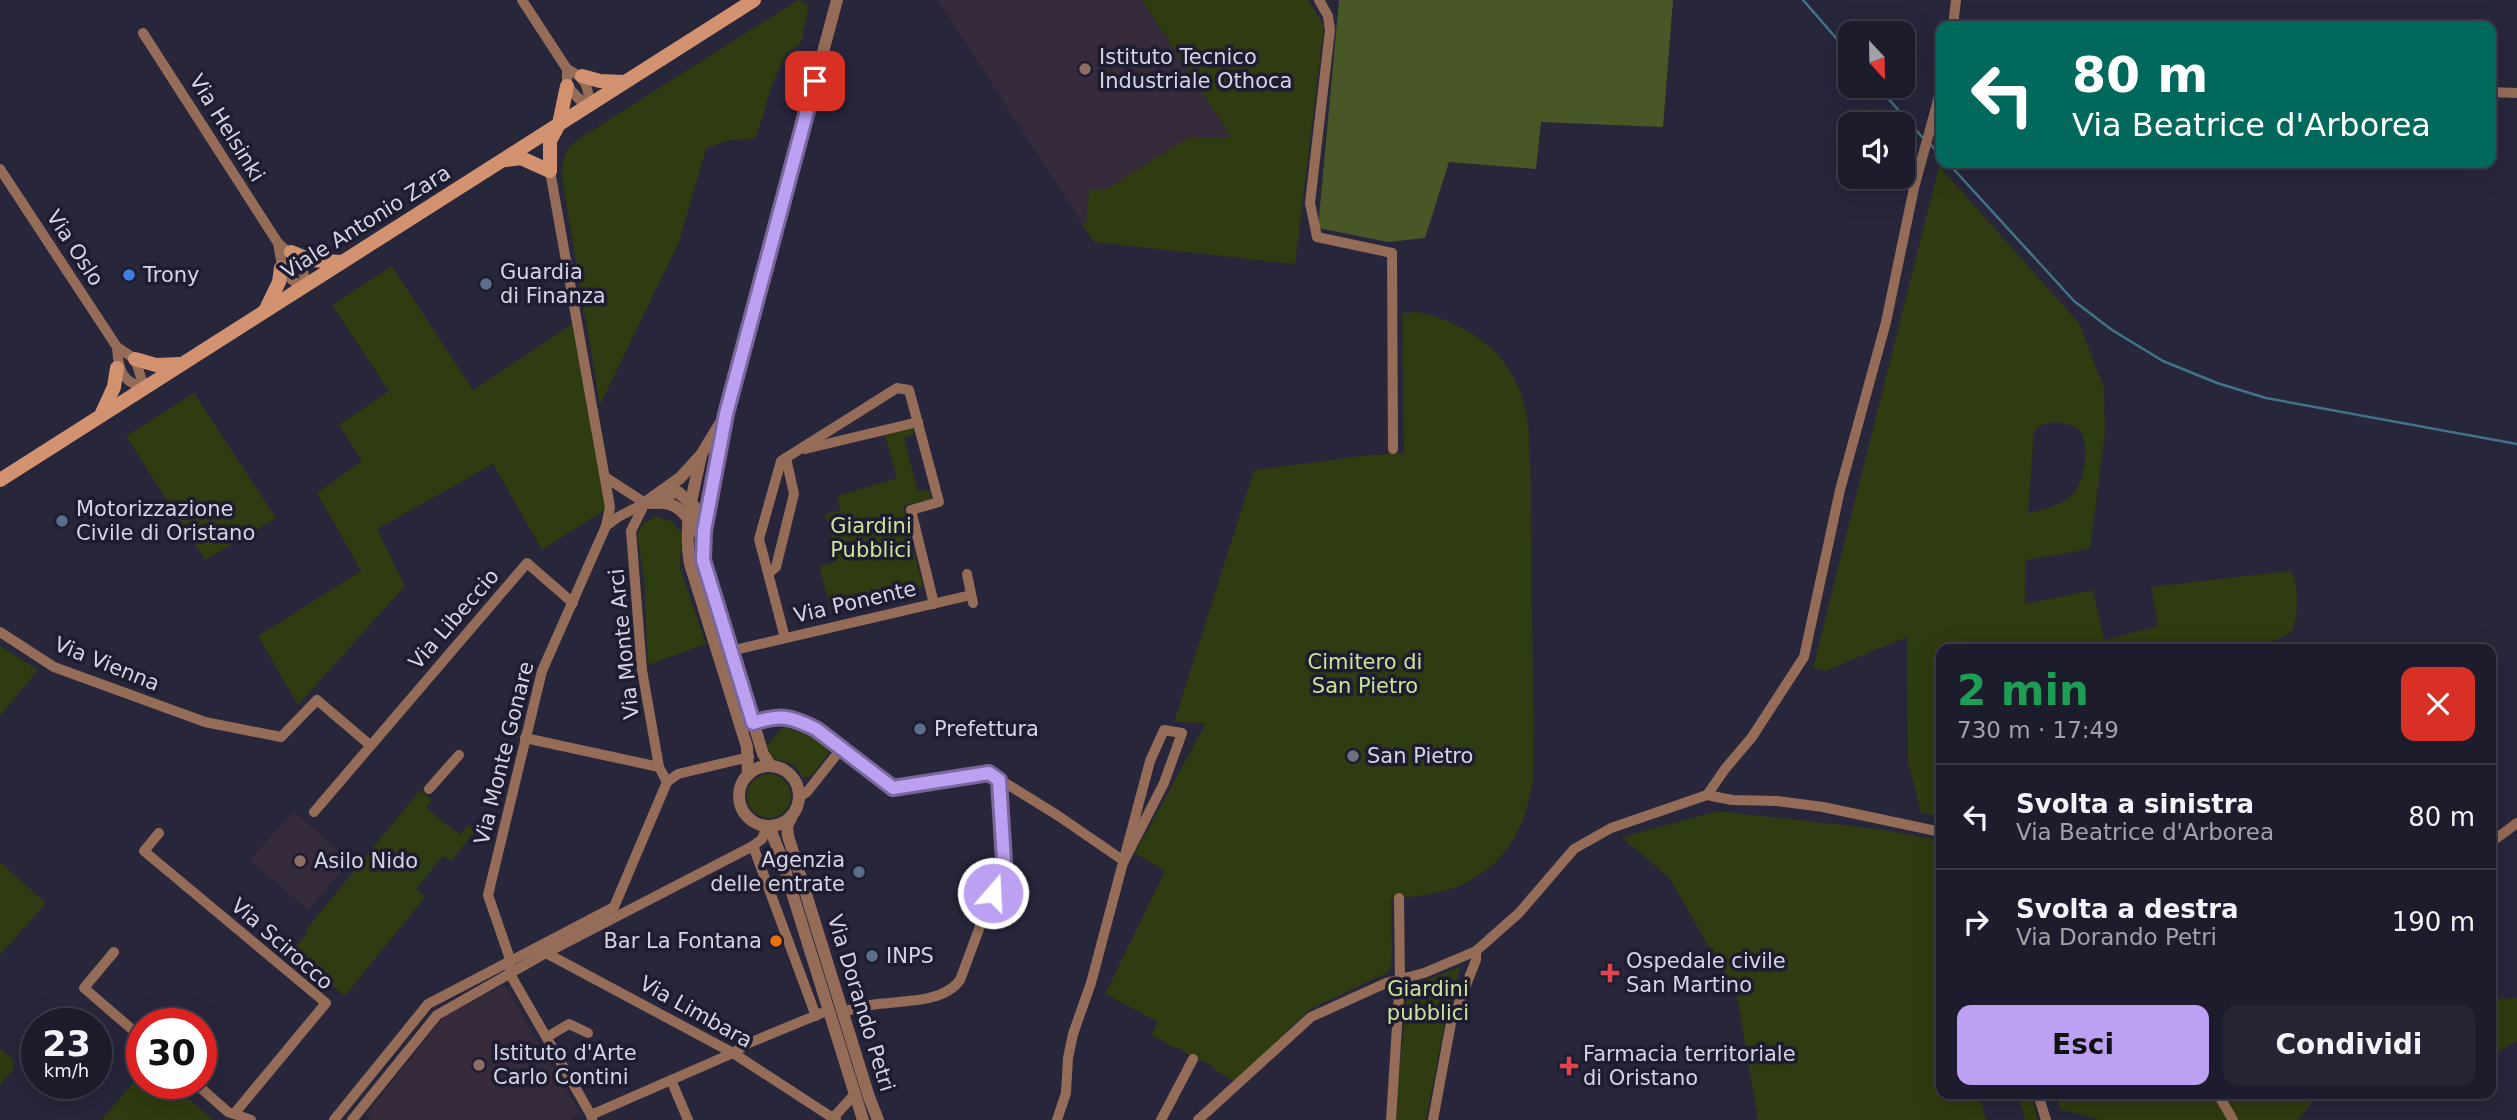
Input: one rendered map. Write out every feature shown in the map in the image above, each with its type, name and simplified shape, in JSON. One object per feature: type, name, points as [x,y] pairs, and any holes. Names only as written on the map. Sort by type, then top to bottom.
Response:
[{"type":"main road","name":"Viale Antonio Zara","points":[[0,480],[754,0]]},
{"type":"main road","points":[[582,76],[624,82]]},
{"type":"main road","points":[[502,160],[521,158],[550,171],[550,141],[559,124],[567,86]]},
{"type":"main road","points":[[291,252],[311,260],[341,262]]},
{"type":"main road","points":[[265,311],[279,282],[281,268]]},
{"type":"main road","points":[[135,359],[156,365],[181,363]]},
{"type":"main road","points":[[101,415],[114,387],[117,368]]},
{"type":"street","points":[[522,0],[566,69],[567,86],[579,99],[589,104],[589,90],[582,76],[566,69]]},
{"type":"street","points":[[1319,0],[1328,16],[1330,30],[1310,203],[1317,237],[1392,253],[1393,449]]},
{"type":"street","points":[[1953,21],[1955,0]]},
{"type":"street","points":[[703,560],[704,531],[726,414],[836,1]]},
{"type":"street","name":"Via Helsinki","points":[[143,33],[278,243],[291,252]]},
{"type":"street","points":[[2496,92],[2517,93]]},
{"type":"street","points":[[1707,795],[1752,737],[1804,657],[1840,490],[1886,322],[1922,156],[1936,106]]},
{"type":"street","name":"Via Oslo","points":[[0,169],[117,347],[135,359]]},
{"type":"street","points":[[550,171],[610,508],[606,526]]},
{"type":"street","name":"Via Helsinki","points":[[278,243],[281,268]]},
{"type":"street","points":[[281,268],[296,283],[304,286],[305,276],[291,252]]},
{"type":"street","points":[[117,347],[117,368],[130,383],[144,387]]},
{"type":"street","points":[[135,359],[144,387]]},
{"type":"street","name":"Via Ponente","points":[[785,638],[759,539],[781,461],[897,388],[909,390],[939,502],[911,510],[934,604]]},
{"type":"street","points":[[645,503],[680,478],[701,455],[726,414]]},
{"type":"street","points":[[798,451],[918,422]]},
{"type":"street","points":[[690,503],[703,497],[719,449]]},
{"type":"street","points":[[701,455],[687,517],[686,542],[690,564],[763,754],[771,766]]},
{"type":"street","points":[[769,573],[776,567],[794,494],[786,458]]},
{"type":"street","points":[[605,477],[645,503],[668,502],[677,506],[687,517]]},
{"type":"street","points":[[606,526],[618,516],[664,493],[678,492],[698,510],[697,544],[749,757],[748,775],[739,793],[740,803],[750,820],[768,826],[777,825],[790,818],[800,797],[794,779],[780,768],[771,766],[762,767],[748,775]]},
{"type":"street","name":"Via Monte Arci","points":[[645,503],[631,531],[642,670],[659,767],[667,782]]},
{"type":"street","name":"Via Monte Gonare","points":[[510,974],[510,960],[488,895],[542,671],[606,526]]},
{"type":"street","name":"Via Libeccio","points":[[314,812],[527,563],[573,603]]},
{"type":"street","name":"Via Ponente","points":[[724,653],[934,604],[972,599],[967,574]]},
{"type":"street","name":"Via Vienna","points":[[0,632],[54,667],[205,722],[281,737],[317,700],[370,745]]},
{"type":"street","points":[[753,723],[774,716],[790,718],[816,729],[893,788],[989,773],[1124,861]]},
{"type":"street","points":[[1056,1120],[1066,1093],[1068,1058],[1073,1034],[1091,983],[1124,861],[1154,751],[1164,730],[1182,733],[1164,783],[1124,861]]},
{"type":"street","points":[[525,738],[659,767]]},
{"type":"street","points":[[800,797],[808,791],[841,749]]},
{"type":"street","points":[[429,789],[459,755]]},
{"type":"street","points":[[619,909],[667,782],[678,774],[749,757]]},
{"type":"street","points":[[510,974],[592,1117],[733,1053],[749,1043],[816,1016],[868,1005],[934,996],[952,989],[960,980],[1004,862],[999,780]]},
{"type":"street","points":[[1198,1120],[1311,1017],[1400,979],[1424,973],[1476,951],[1519,913],[1574,849],[1611,828],[1707,795],[1732,800],[1777,801],[1823,807],[1936,831]]},
{"type":"street","name":"Via Dorando Petri","points":[[790,818],[788,836],[863,1120]]},
{"type":"street","points":[[2496,839],[2517,823]]},
{"type":"street","points":[[334,1120],[428,1004],[510,960],[543,948],[753,846],[762,839],[768,826]]},
{"type":"street","name":"Via Dorando Petri","points":[[768,826],[878,1120]]},
{"type":"street","name":"Via Scirocco","points":[[159,833],[144,851],[326,1003],[234,1114]]},
{"type":"street","points":[[753,846],[816,1016]]},
{"type":"street","points":[[1391,1120],[1400,979],[1399,898]]},
{"type":"street","points":[[352,1120],[438,1015],[510,974],[543,948]]},
{"type":"street","name":"Via Limbara","points":[[543,948],[733,1053],[835,1119],[855,1094]]},
{"type":"street","points":[[1433,1120],[1451,1023],[1476,960],[1476,951]]},
{"type":"street","points":[[114,952],[84,988],[126,1024]]},
{"type":"street","points":[[547,1037],[569,1024],[588,1032]]},
{"type":"street","points":[[389,1052],[400,1061]]},
{"type":"street","points":[[1161,1120],[1193,1059]]},
{"type":"street","points":[[671,1080],[688,1120]]},
{"type":"street","points":[[213,1099],[228,1112],[251,1120]]},
{"type":"street","points":[[2040,1099],[2046,1120]]},
{"type":"street","points":[[2221,1099],[2233,1120]]},
{"type":"shaded area","name":"Istituto Tecnico Industriale Othoca","points":[[938,0],[1142,0],[1298,242],[1295,264],[1094,242]]},
{"type":"shaded area","name":"Asilo Nido","points":[[293,811],[350,861],[308,910],[250,860]]},
{"type":"shaded area","name":"Istituto d'Arte Carlo Contini","points":[[504,985],[580,1113],[570,1120],[372,1120],[366,1115],[444,1016]]},
{"type":"green space","points":[[798,0],[809,5],[801,43],[786,54],[772,85],[756,138],[726,141],[706,149],[679,242],[600,405],[561,172],[567,149],[577,140]]},
{"type":"green space","points":[[1142,0],[1308,0],[1324,25],[1295,264],[1094,242],[1082,224],[1086,224],[1089,189],[1107,189],[1188,138],[1231,137]]},
{"type":"green space","points":[[1339,0],[1673,0],[1663,127],[1541,122],[1536,169],[1449,162],[1425,238],[1388,242],[1318,228]]},
{"type":"green space","points":[[1938,168],[1941,168],[2079,323],[2104,388],[2105,433],[2090,549],[2026,560],[2025,604],[2093,590],[2104,640],[2158,626],[2151,587],[2289,571],[2294,576],[2296,590],[2297,611],[2294,625],[2292,632],[2267,644],[1936,644],[1936,815],[1921,813],[1908,762],[1907,637],[1825,671],[1813,668]],"holes":[[[2056,422],[2075,427],[2081,433],[2085,449],[2082,476],[2076,490],[2061,503],[2028,513],[2034,432],[2043,424]]]},
{"type":"green space","points":[[392,266],[473,390],[572,324],[606,509],[542,550],[493,464],[377,529],[405,586],[298,705],[258,636],[361,571],[317,493],[362,461],[339,425],[389,391],[332,305]]},
{"type":"green space","name":"Cimitero di San Pietro","points":[[1418,312],[1453,323],[1484,342],[1509,369],[1526,409],[1530,457],[1534,772],[1528,802],[1519,828],[1507,849],[1491,867],[1448,890],[1421,896],[1391,898],[1392,960],[1389,972],[1310,1009],[1235,1082],[1214,1067],[1198,1059],[1197,1061],[1177,1047],[1151,1035],[1158,1022],[1105,994],[1165,871],[1135,853],[1206,723],[1174,722],[1254,470],[1404,453],[1402,313]]},
{"type":"green space","points":[[194,393],[276,518],[205,560],[126,436]]},
{"type":"green space","name":"Giardini Pubblici","points":[[912,426],[915,434],[904,438],[918,492],[928,489],[931,499],[903,506],[923,586],[831,610],[819,566],[837,561],[825,514],[841,510],[837,496],[897,478],[885,435]]},
{"type":"green space","points":[[656,516],[671,521],[682,533],[680,568],[706,644],[648,665],[644,580],[637,534],[643,523]]},
{"type":"green space","points":[[0,646],[38,670],[0,716]]},
{"type":"green space","points":[[784,726],[813,736],[831,749],[812,776],[803,778],[794,765],[771,757],[767,745]]},
{"type":"green space","points":[[769,774],[784,781],[791,796],[784,811],[769,818],[754,811],[747,796],[754,781]]},
{"type":"green space","points":[[420,790],[432,800],[426,808],[460,835],[468,825],[475,831],[451,861],[443,856],[416,889],[425,897],[345,996],[291,952],[307,933],[305,931]]},
{"type":"green space","points":[[1718,811],[1879,829],[1936,840],[1936,1099],[1980,1099],[1986,1120],[1758,1120],[1737,996],[1670,879],[1622,837]]},
{"type":"green space","points":[[0,862],[46,903],[0,955]]},
{"type":"green space","name":"Giardini pubblici","points":[[1460,967],[1445,1023],[1426,1120],[1394,1120],[1408,987]]},
{"type":"green space","points":[[2517,998],[2517,1041],[2496,1053],[2496,999]]},
{"type":"green space","points":[[0,1048],[13,1059],[14,1068],[0,1085]]},
{"type":"green space","points":[[126,1091],[126,1099],[189,1099],[213,1120],[101,1120]]},
{"type":"green space","points":[[2019,1099],[2032,1099],[2038,1120],[2025,1120]]},
{"type":"green space","points":[[2057,1099],[2315,1099],[2298,1120],[2100,1120],[2060,1109]]},
{"type":"waterway","points":[[1803,0],[1838,40]]},
{"type":"waterway","points":[[1888,98],[1923,138]]},
{"type":"waterway","points":[[1928,142],[1936,150]]},
{"type":"waterway","points":[[1953,168],[2074,301],[2112,330],[2163,361],[2217,383],[2266,398],[2517,444]]},
{"type":"place","name":"Istituto Tecnico Industriale Othoca","points":[[1085,69]]},
{"type":"place","name":"Trony","points":[[129,275]]},
{"type":"place","name":"Guardia di Finanza","points":[[486,284]]},
{"type":"place","name":"Motorizzazione Civile di Oristano","points":[[62,521]]},
{"type":"place","name":"Prefettura","points":[[920,729]]},
{"type":"place","name":"San Pietro","points":[[1353,756]]},
{"type":"place","name":"Asilo Nido","points":[[300,861]]},
{"type":"place","name":"Agenzia delle entrate","points":[[859,872]]},
{"type":"place","name":"Bar La Fontana","points":[[776,941]]},
{"type":"place","name":"INPS","points":[[872,956]]},
{"type":"place","name":"Ospedale civile San Martino","points":[[1610,973]]},
{"type":"place","name":"Istituto d'Arte Carlo Contini","points":[[479,1065]]},
{"type":"place","name":"Farmacia territoriale di Oristano","points":[[1569,1066]]},
{"type":"route","points":[[815,81],[726,414],[704,531],[703,560],[753,723],[783,716],[816,729],[893,788],[989,773],[999,780],[1005,851],[993,893]]}]
